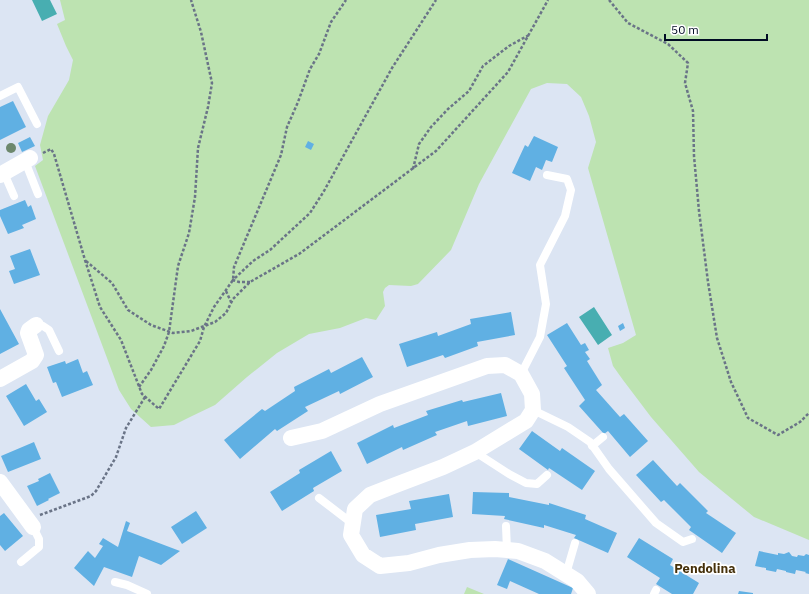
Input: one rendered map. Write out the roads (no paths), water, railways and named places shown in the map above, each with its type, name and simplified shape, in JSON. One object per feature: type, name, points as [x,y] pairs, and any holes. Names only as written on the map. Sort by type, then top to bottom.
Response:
[{"type":"street","points":[[2,174],[27,160]]},
{"type":"street","points":[[0,378],[32,361],[36,355],[28,333],[29,330],[36,325]]},
{"type":"street","points":[[291,438],[322,431],[380,404],[487,366],[505,365],[521,374],[532,394],[533,410],[526,421],[476,452],[443,467],[370,495],[355,509],[351,535],[363,555],[380,566],[409,563],[439,555],[470,550],[495,549],[518,551],[544,561],[566,574],[577,581],[588,594]]},
{"type":"street","points":[[0,482],[36,521]]},
{"type":"lane","points":[[0,96],[18,87],[37,124]]},
{"type":"lane","points":[[27,160],[38,194]]},
{"type":"lane","points":[[2,174],[14,196]]},
{"type":"lane","points":[[521,374],[540,337],[546,304],[540,265],[565,216],[571,190],[567,179],[547,175]]},
{"type":"lane","points":[[36,325],[43,326],[49,330],[59,350]]},
{"type":"lane","points":[[533,410],[568,427],[590,442],[609,469],[656,522],[682,542],[692,539]]},
{"type":"lane","points":[[592,446],[603,437]]},
{"type":"lane","points":[[476,452],[526,484],[537,484],[547,475]]},
{"type":"lane","points":[[319,498],[353,524]]},
{"type":"lane","points":[[21,562],[39,547],[36,521]]},
{"type":"lane","points":[[506,526],[507,550]]},
{"type":"lane","points":[[566,574],[575,543]]},
{"type":"lane","points":[[114,582],[127,585],[147,594]]},
{"type":"water","points":[[32,0],[50,0],[57,14],[42,21]]},
{"type":"water","points":[[594,307],[612,335],[598,345],[579,317]]},
{"type":"district","name":"Pendolina","points":[[705,568]]}]
